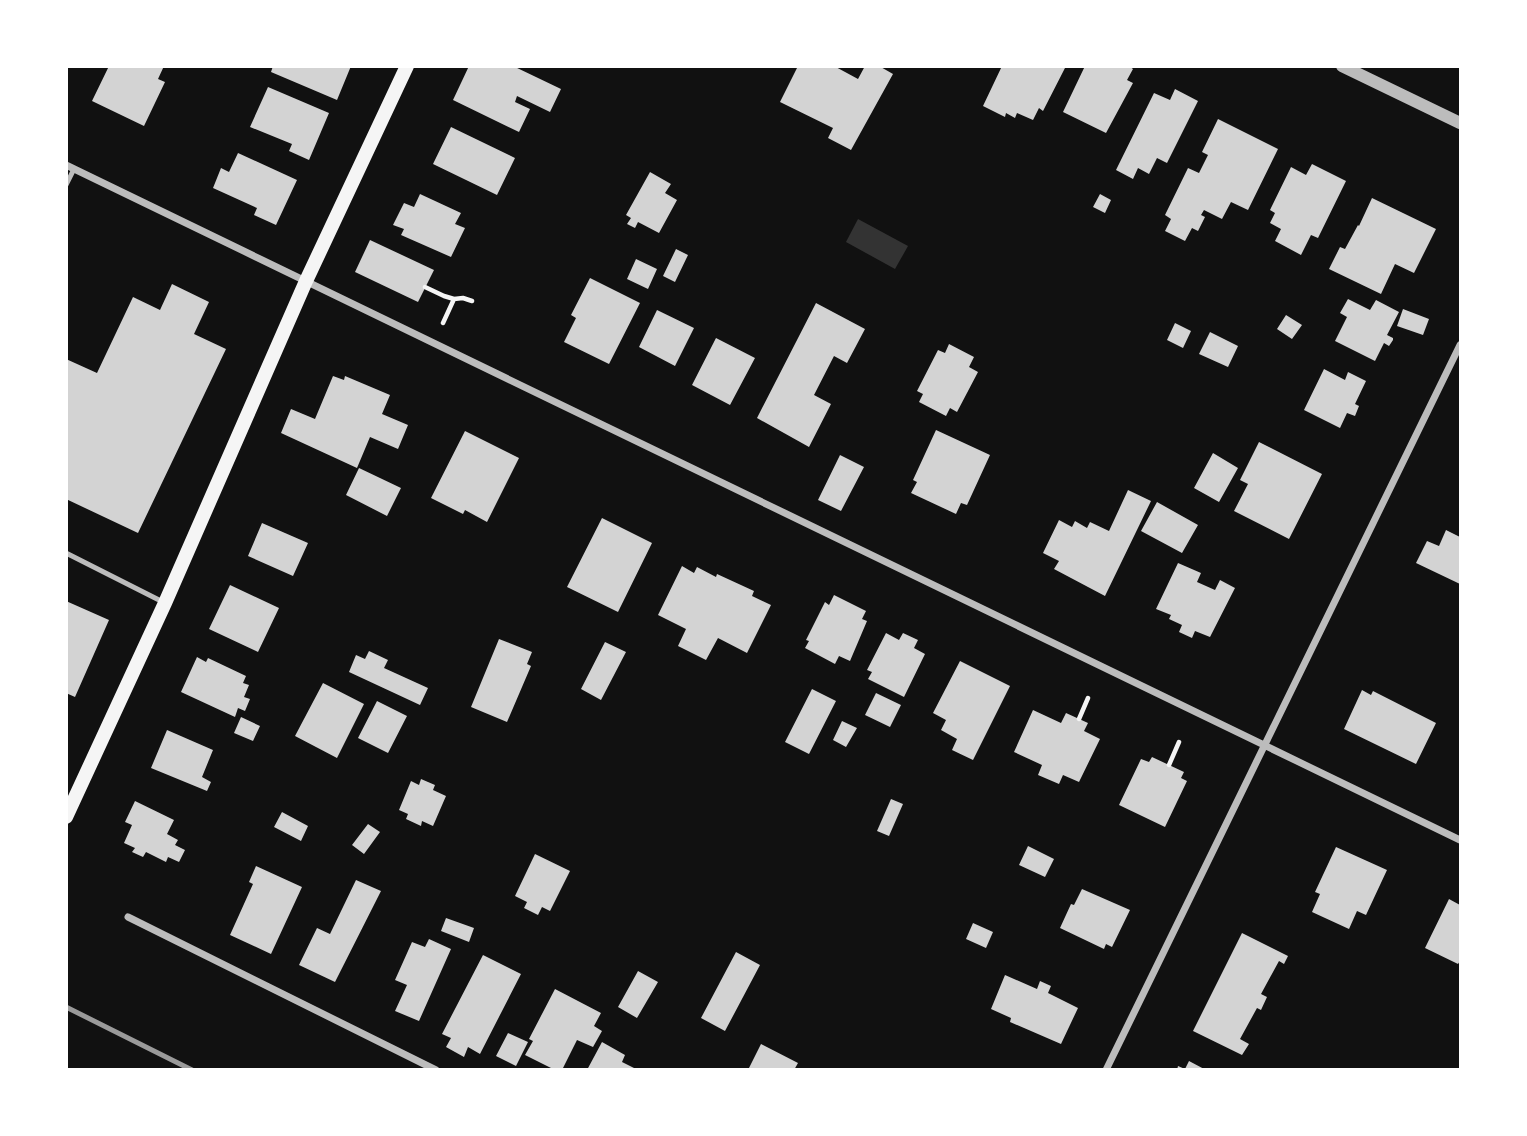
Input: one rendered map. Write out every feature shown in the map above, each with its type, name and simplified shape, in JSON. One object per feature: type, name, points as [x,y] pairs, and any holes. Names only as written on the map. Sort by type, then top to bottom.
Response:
[{"type":"main road","points":[[66,817],[165,603],[306,281],[407,66]]},
{"type":"street","points":[[1342,66],[1461,123]]},
{"type":"street","points":[[70,167],[1461,840]]},
{"type":"street","points":[[1106,1069],[1461,345]]},
{"type":"street","points":[[128,918],[436,1069]]},
{"type":"lane","points":[[66,186],[70,167]]},
{"type":"lane","points":[[66,553],[165,603]]},
{"type":"path","points":[[425,287],[454,299],[472,301]]},
{"type":"path","points":[[443,323],[454,299]]},
{"type":"path","points":[[1079,719],[1088,698]]},
{"type":"path","points":[[1169,765],[1179,742]]},
{"type":"shaded area","points":[[858,219],[908,246],[895,269],[846,242]]},
{"type":"building","points":[[109,66],[164,66],[158,79],[165,82],[144,126],[92,101]]},
{"type":"building","points":[[273,66],[351,66],[337,100],[271,72]]},
{"type":"building","points":[[469,66],[513,66],[561,89],[550,112],[517,96],[515,102],[530,109],[519,132],[453,100]]},
{"type":"building","points":[[798,66],[834,66],[858,79],[865,66],[879,66],[893,74],[851,150],[828,138],[833,128],[780,102]]},
{"type":"building","points":[[1002,66],[1066,66],[1043,111],[1039,108],[1033,120],[1017,113],[1015,118],[1006,113],[1005,117],[983,106]]},
{"type":"building","points":[[1085,66],[1129,66],[1133,69],[1127,80],[1133,83],[1106,133],[1063,112]]},
{"type":"building","points":[[268,87],[329,113],[309,160],[289,151],[292,144],[250,127]]},
{"type":"building","points":[[1175,89],[1198,101],[1167,163],[1157,158],[1149,174],[1138,168],[1133,179],[1116,170],[1154,93],[1170,100]]},
{"type":"building","points":[[1218,119],[1278,149],[1248,210],[1231,202],[1222,219],[1204,210],[1201,215],[1205,217],[1198,231],[1192,228],[1185,241],[1165,231],[1171,219],[1165,215],[1188,168],[1199,173],[1208,155],[1202,152]]},
{"type":"building","points":[[451,127],[515,158],[497,195],[433,164]]},
{"type":"building","points":[[238,153],[297,180],[276,225],[254,215],[257,208],[213,188],[221,168],[229,172]]},
{"type":"building","points":[[1312,164],[1346,181],[1318,238],[1311,235],[1301,255],[1275,241],[1281,229],[1270,223],[1275,213],[1270,210],[1291,167],[1306,175]]},
{"type":"building","points":[[650,172],[671,184],[665,193],[677,200],[659,233],[638,222],[635,228],[627,224],[631,218],[626,215]]},
{"type":"building","points":[[420,194],[461,213],[455,224],[465,228],[451,257],[401,235],[404,229],[393,225],[404,203],[414,207]]},
{"type":"building","points":[[1100,194],[1111,200],[1105,213],[1093,207]]},
{"type":"building","points":[[1372,198],[1436,229],[1414,273],[1395,264],[1381,294],[1329,269],[1340,247],[1345,249],[1359,226]]},
{"type":"building","points":[[370,240],[434,270],[418,302],[355,272]]},
{"type":"building","points":[[676,249],[688,255],[675,282],[663,276]]},
{"type":"building","points":[[636,259],[657,269],[648,289],[627,279]]},
{"type":"building","points":[[590,278],[640,303],[609,364],[564,342],[576,318],[571,315]]},
{"type":"building","points":[[172,284],[209,302],[194,334],[226,349],[138,533],[66,499],[66,359],[97,373],[133,297],[160,310]]},
{"type":"building","points":[[1348,299],[1370,310],[1376,300],[1399,312],[1387,335],[1393,340],[1389,346],[1384,343],[1375,361],[1335,341],[1347,317],[1340,313]]},
{"type":"building","points":[[816,303],[865,329],[847,363],[834,356],[814,395],[831,404],[809,447],[757,418]]},
{"type":"building","points":[[1403,309],[1429,319],[1423,335],[1397,326]]},
{"type":"building","points":[[657,310],[694,328],[675,366],[639,347]]},
{"type":"building","points":[[1286,315],[1302,325],[1292,339],[1277,329]]},
{"type":"building","points":[[1175,323],[1191,331],[1183,348],[1167,340]]},
{"type":"building","points":[[1210,332],[1238,346],[1228,367],[1199,354]]},
{"type":"building","points":[[716,338],[755,358],[730,405],[692,385]]},
{"type":"building","points":[[949,344],[974,357],[969,367],[978,372],[957,412],[950,408],[946,416],[919,402],[923,394],[917,391],[938,350],[945,353]]},
{"type":"building","points":[[1324,369],[1345,380],[1348,372],[1366,381],[1355,404],[1359,406],[1355,416],[1347,413],[1340,428],[1304,410]]},
{"type":"building","points":[[333,376],[344,380],[345,376],[390,395],[382,414],[408,425],[398,449],[370,437],[357,468],[281,433],[291,409],[315,419]]},
{"type":"building","points":[[936,430],[990,455],[967,505],[961,503],[956,514],[911,493],[917,482],[913,480]]},
{"type":"building","points":[[465,431],[519,458],[487,522],[465,510],[463,514],[431,498]]},
{"type":"building","points":[[1259,442],[1322,474],[1289,539],[1234,511],[1248,484],[1240,480]]},
{"type":"building","points":[[1213,453],[1238,468],[1219,502],[1194,488]]},
{"type":"building","points":[[840,455],[864,467],[841,511],[818,500]]},
{"type":"building","points":[[359,468],[401,488],[387,516],[346,495]]},
{"type":"building","points":[[1128,490],[1151,501],[1105,596],[1054,569],[1059,561],[1043,553],[1059,520],[1072,527],[1075,521],[1087,528],[1090,522],[1109,531]]},
{"type":"building","points":[[1157,502],[1198,525],[1182,553],[1141,531]]},
{"type":"building","points":[[602,518],[652,543],[618,612],[567,587]]},
{"type":"building","points":[[262,523],[308,543],[293,576],[248,556]]},
{"type":"building","points":[[1446,530],[1460,537],[1460,584],[1416,563],[1427,541],[1439,546]]},
{"type":"building","points":[[1178,563],[1201,573],[1197,582],[1215,590],[1220,580],[1235,588],[1210,637],[1195,631],[1192,638],[1179,632],[1182,625],[1169,619],[1171,615],[1156,609]]},
{"type":"building","points":[[682,566],[694,573],[697,567],[716,577],[717,574],[754,591],[752,596],[771,605],[747,653],[718,638],[706,660],[678,646],[686,629],[658,615]]},
{"type":"building","points":[[230,585],[279,608],[258,652],[209,629]]},
{"type":"building","points":[[834,595],[866,611],[862,619],[867,621],[850,661],[839,656],[835,664],[805,648],[809,641],[806,640],[825,602],[829,605]]},
{"type":"building","points":[[66,601],[109,620],[75,697],[66,693]]},
{"type":"building","points":[[886,633],[899,640],[903,633],[918,640],[914,648],[925,654],[904,697],[868,679],[872,672],[867,670]]},
{"type":"building","points":[[499,639],[532,652],[527,664],[531,666],[507,722],[471,707]]},
{"type":"building","points":[[605,642],[626,652],[601,700],[581,689]]},
{"type":"building","points":[[369,651],[388,660],[384,668],[428,688],[420,705],[349,672],[356,655],[365,659]]},
{"type":"building","points":[[197,657],[206,662],[208,658],[246,676],[243,683],[249,685],[244,697],[250,699],[245,711],[238,708],[235,717],[181,692]]},
{"type":"building","points":[[960,661],[1010,686],[973,760],[952,750],[957,739],[941,730],[946,720],[933,713]]},
{"type":"building","points":[[323,683],[364,704],[337,758],[295,736]]},
{"type":"building","points":[[812,689],[836,701],[809,754],[785,742]]},
{"type":"building","points":[[1362,690],[1371,695],[1373,691],[1436,723],[1416,764],[1344,729]]},
{"type":"building","points":[[876,693],[901,705],[890,727],[865,715]]},
{"type":"building","points":[[377,701],[407,716],[388,753],[358,738]]},
{"type":"building","points":[[1033,710],[1061,723],[1066,713],[1088,723],[1084,731],[1100,739],[1079,782],[1063,775],[1059,784],[1038,775],[1042,765],[1014,752]]},
{"type":"building","points":[[241,717],[260,726],[253,741],[234,733]]},
{"type":"building","points":[[842,721],[857,728],[846,747],[833,740]]},
{"type":"building","points":[[167,730],[213,750],[202,777],[211,782],[207,791],[151,768]]},
{"type":"building","points":[[1152,757],[1184,772],[1181,778],[1187,781],[1165,827],[1119,805],[1141,759],[1149,762]]},
{"type":"building","points":[[421,779],[435,785],[433,790],[446,796],[433,826],[422,821],[421,826],[406,819],[408,814],[399,810],[411,781],[419,785]]},
{"type":"building","points":[[891,799],[903,804],[889,836],[877,831]]},
{"type":"building","points":[[135,801],[174,820],[167,834],[178,840],[175,845],[185,850],[179,862],[168,857],[166,862],[146,852],[143,857],[132,852],[135,848],[124,843],[132,825],[125,822]]},
{"type":"building","points":[[282,812],[308,826],[301,841],[274,827]]},
{"type":"building","points":[[368,824],[380,832],[364,854],[352,845]]},
{"type":"building","points":[[1028,846],[1054,859],[1045,877],[1019,865]]},
{"type":"building","points":[[1336,847],[1387,870],[1366,915],[1357,911],[1349,929],[1312,912],[1320,894],[1315,892]]},
{"type":"building","points":[[535,854],[570,871],[550,911],[542,907],[538,915],[524,908],[527,902],[515,896]]},
{"type":"building","points":[[256,866],[302,887],[271,954],[230,935],[253,884],[249,882]]},
{"type":"building","points":[[356,880],[381,891],[335,982],[299,965],[317,928],[330,934]]},
{"type":"building","points":[[1082,889],[1130,910],[1112,947],[1106,944],[1104,949],[1060,928],[1071,904],[1074,905]]},
{"type":"building","points":[[1449,899],[1460,905],[1458,964],[1425,948]]},
{"type":"building","points":[[446,918],[474,928],[469,942],[441,931]]},
{"type":"building","points":[[973,923],[993,932],[986,948],[966,939]]},
{"type":"building","points":[[1242,933],[1288,956],[1284,964],[1279,961],[1261,994],[1267,997],[1261,1010],[1257,1008],[1240,1039],[1249,1044],[1242,1055],[1193,1031]]},
{"type":"building","points":[[429,939],[451,949],[419,1021],[395,1011],[407,985],[395,980],[412,942],[425,947]]},
{"type":"building","points":[[736,952],[760,965],[725,1031],[701,1018]]},
{"type":"building","points":[[483,955],[521,974],[480,1054],[468,1047],[464,1057],[446,1047],[451,1038],[442,1034]]},
{"type":"building","points":[[638,971],[658,982],[637,1018],[618,1007]]},
{"type":"building","points":[[1005,975],[1037,989],[1040,981],[1051,986],[1048,993],[1078,1008],[1061,1044],[1010,1022],[1011,1018],[991,1009]]},
{"type":"building","points":[[555,989],[601,1013],[594,1026],[602,1031],[593,1047],[577,1040],[562,1070],[555,1070],[525,1055],[533,1041],[529,1039]]},
{"type":"building","points":[[508,1033],[528,1042],[516,1066],[496,1056]]},
{"type":"building","points":[[602,1042],[625,1055],[622,1062],[638,1070],[587,1070]]},
{"type":"building","points":[[761,1044],[798,1063],[794,1070],[748,1070]]},
{"type":"building","points":[[1189,1061],[1206,1070],[1177,1070],[1178,1066],[1185,1069]]},
{"type":"railway","points":[[66,1007],[192,1070]]}]
